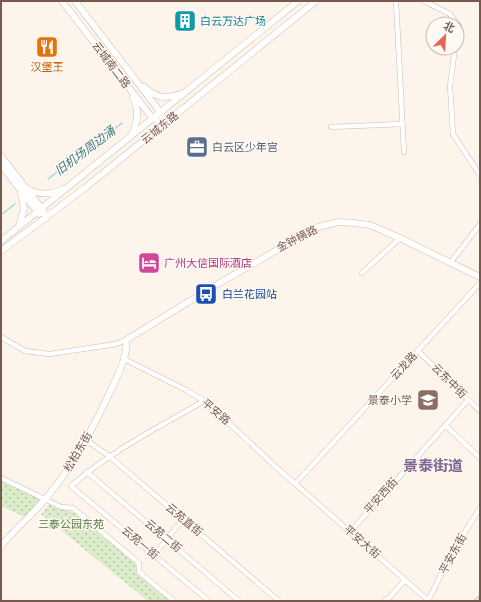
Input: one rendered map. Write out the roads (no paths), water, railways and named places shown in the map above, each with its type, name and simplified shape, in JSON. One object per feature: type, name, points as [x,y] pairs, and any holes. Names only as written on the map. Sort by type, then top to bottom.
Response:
[{"type":"street","name":"云城南二路","points":[[62,1],[153,119],[164,124]]},
{"type":"street","name":"云城南二路","points":[[75,1],[135,79]]},
{"type":"street","name":"云城东路","points":[[1,241],[298,1]]},
{"type":"street","name":"云城东路","points":[[1,251],[69,200],[316,1]]},
{"type":"street","points":[[396,1],[404,152]]},
{"type":"street","points":[[424,1],[452,16]]},
{"type":"street","points":[[454,56],[450,86],[453,134],[464,153],[480,175]]},
{"type":"street","points":[[118,75],[124,76],[127,73],[127,68]]},
{"type":"street","points":[[135,79],[157,96],[172,97],[186,92]]},
{"type":"street","points":[[135,79],[161,113],[164,124]]},
{"type":"street","points":[[127,86],[134,100],[137,111],[136,124],[132,136]]},
{"type":"street","points":[[330,127],[402,124]]},
{"type":"street","points":[[2,160],[46,218]]},
{"type":"street","points":[[22,188],[44,194],[60,191],[70,186]]},
{"type":"street","points":[[19,227],[24,208],[22,188]]},
{"type":"street","points":[[62,192],[62,199],[69,200]]},
{"type":"street","name":"金钟横路","points":[[126,340],[210,288],[315,228],[338,222],[354,222],[370,225],[480,277]]},
{"type":"street","points":[[451,262],[480,224]]},
{"type":"street","points":[[362,273],[400,238]]},
{"type":"street","name":"云龙路","points":[[295,484],[480,283]]},
{"type":"street","points":[[1,336],[25,351],[50,354],[116,344],[126,340]]},
{"type":"street","name":"松柏东街","points":[[1,546],[46,499],[64,475],[86,440],[124,359],[127,347],[126,340]]},
{"type":"street","name":"云东中街","points":[[418,350],[480,411]]},
{"type":"street","name":"平安路","points":[[124,359],[186,390],[204,402],[217,412],[295,484]]},
{"type":"street","name":"平安西街","points":[[350,532],[468,400]]},
{"type":"street","points":[[87,472],[109,456],[204,402]]},
{"type":"street","points":[[445,425],[480,458]]},
{"type":"street","name":"云苑直街","points":[[86,440],[109,456],[279,601]]},
{"type":"street","name":"云苑一街","points":[[87,472],[71,486],[209,601]]},
{"type":"street","name":"云苑二街","points":[[87,472],[239,601]]},
{"type":"street","points":[[1,478],[61,507],[72,508],[138,563],[139,572],[174,601]]},
{"type":"street","name":"平安大街","points":[[295,484],[428,601]]},
{"type":"street","name":"平安东街","points":[[428,601],[451,554],[480,508]]},
{"type":"street","points":[[154,555],[183,519]]},
{"type":"street","points":[[384,601],[405,580]]},
{"type":"waterway","name":"旧机场周边涌","points":[[48,179],[122,123]]},
{"type":"waterway","name":"旧机场周边涌","points":[[1,215],[15,204]]},
{"type":"railway","points":[[475,601],[480,597]]},
{"type":"place","name":"白云万达广场","points":[[185,21]]},
{"type":"place","name":"汉堡王","points":[[47,47]]},
{"type":"place","name":"白云区少年宫","points":[[197,147]]},
{"type":"place","name":"广州大信国际酒店","points":[[149,263]]},
{"type":"place","name":"白兰花园站","points":[[206,294]]},
{"type":"place","name":"景泰小学","points":[[428,400]]},
{"type":"district","name":"景泰街道","points":[[433,466]]},
{"type":"park label","name":"三泰公园东苑","points":[[71,524]]}]
